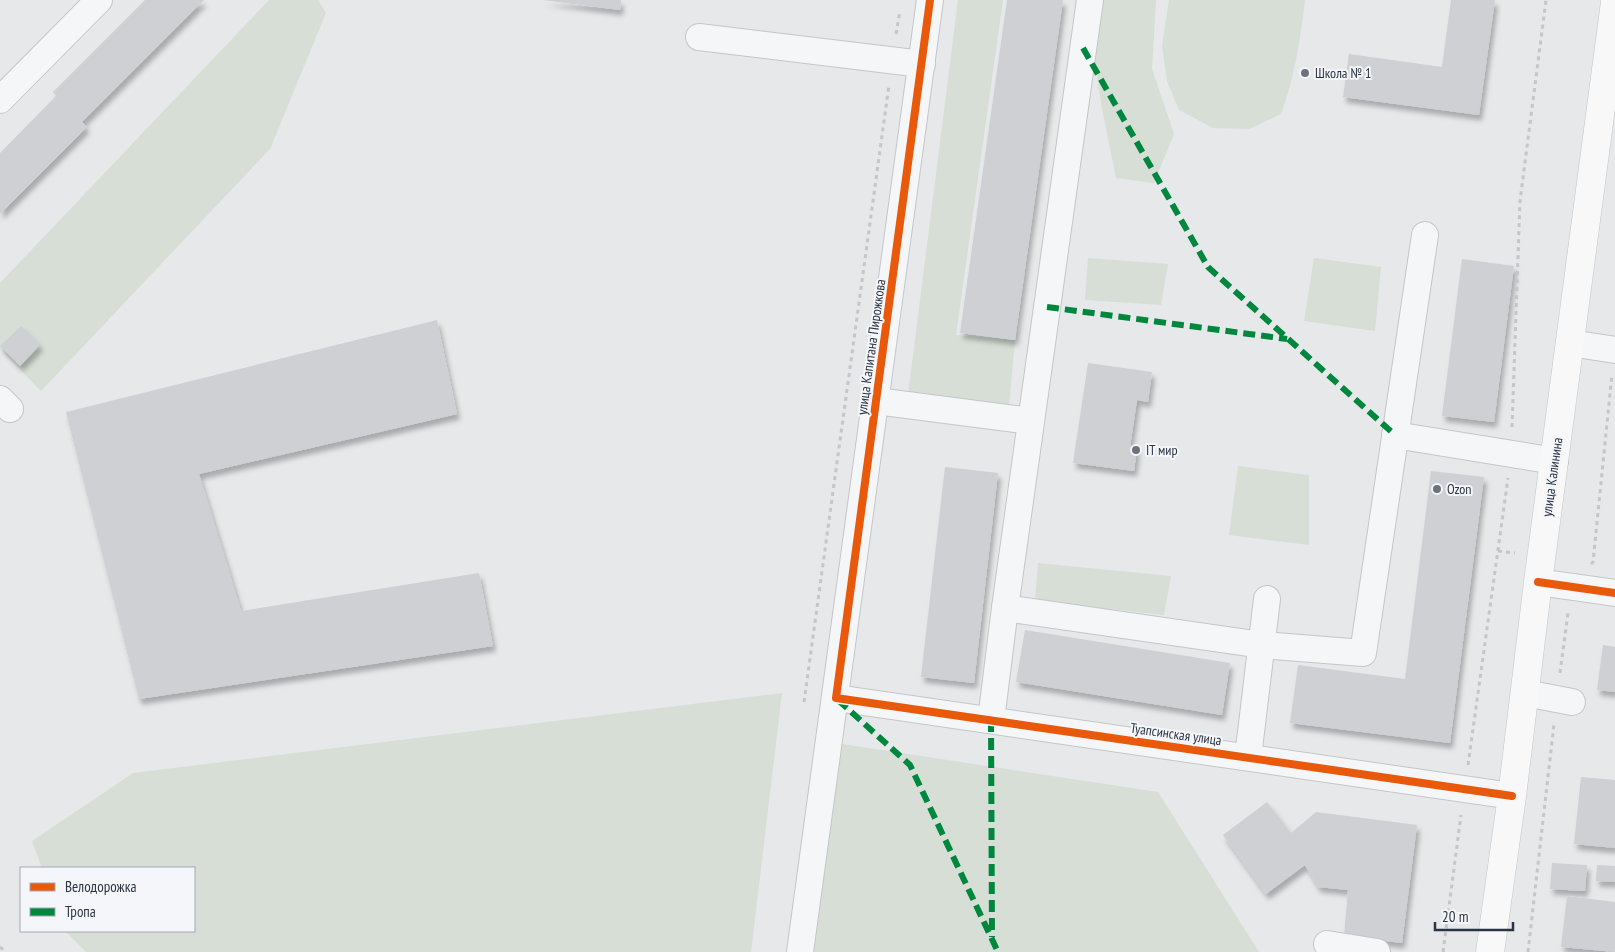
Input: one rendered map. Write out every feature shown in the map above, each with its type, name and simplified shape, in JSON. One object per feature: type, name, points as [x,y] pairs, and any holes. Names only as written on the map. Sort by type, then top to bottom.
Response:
[{"type":"main road","name":"улица Калинина","points":[[1490,952],[1570,343],[1612,51],[1615,2]]},
{"type":"street","points":[[0,100],[99,0]]},
{"type":"street","name":"улица Капитана Пирожкова","points":[[800,952],[930,0]]},
{"type":"street","points":[[991,720],[1004,608],[1090,0]]},
{"type":"street","points":[[699,37],[922,64]]},
{"type":"street","points":[[1004,608],[1262,645],[1363,653],[1425,235]]},
{"type":"street","points":[[1570,343],[1615,349]]},
{"type":"street","points":[[876,401],[1031,421]]},
{"type":"street","points":[[1395,435],[1555,461]]},
{"type":"street","points":[[1538,582],[1615,593]]},
{"type":"street","points":[[1248,758],[1268,599]]},
{"type":"street","points":[[1525,693],[1564,701]]},
{"type":"street","name":"Туапсинская улица","points":[[836,698],[1512,796]]},
{"type":"street","points":[[1327,944],[1377,952]]},
{"type":"path","points":[[804,702],[900,9]]},
{"type":"path","points":[[1528,952],[1564,701],[1571,586],[1592,562],[1615,349]]},
{"type":"path","points":[[0,946],[6,952]]},
{"type":"shaded area","points":[[269,0],[318,0],[326,13],[270,149],[41,391],[0,349],[0,283]]},
{"type":"shaded area","points":[[958,0],[1003,0],[956,335],[1015,340],[1009,406],[908,395]]},
{"type":"shaded area","points":[[1093,0],[1156,0],[1152,69],[1174,134],[1154,183],[1116,178],[1101,104],[1090,21]]},
{"type":"shaded area","points":[[1169,0],[1305,0],[1299,44],[1281,114],[1249,129],[1213,128],[1179,110],[1167,81],[1162,46]]},
{"type":"shaded area","points":[[1088,258],[1168,264],[1161,305],[1085,300]]},
{"type":"shaded area","points":[[1314,258],[1381,267],[1375,331],[1304,321]]},
{"type":"shaded area","points":[[1238,466],[1309,475],[1309,545],[1229,535]]},
{"type":"shaded area","points":[[1038,563],[1171,576],[1164,615],[1035,601]]},
{"type":"shaded area","points":[[782,693],[751,952],[86,952],[66,932],[195,932],[195,867],[42,867],[32,841],[133,773]]},
{"type":"shaded area","points":[[842,744],[1158,792],[1259,952],[812,952]]},
{"type":"building","points":[[145,0],[204,0],[82,122],[87,127],[0,214],[0,153],[56,96],[53,92]]},
{"type":"building","points":[[543,0],[621,0],[620,10]]},
{"type":"building","points":[[1007,0],[1063,0],[1015,340],[960,333]]},
{"type":"building","points":[[1451,0],[1495,0],[1479,115],[1343,97],[1349,54],[1442,67]]},
{"type":"building","points":[[1462,259],[1514,266],[1494,422],[1442,416]]},
{"type":"building","points":[[437,320],[457,414],[199,474],[241,611],[479,573],[493,646],[139,699],[66,412]]},
{"type":"building","points":[[21,326],[40,345],[20,366],[0,346]]},
{"type":"building","points":[[1088,363],[1152,372],[1148,402],[1137,400],[1130,447],[1137,448],[1134,471],[1073,463]]},
{"type":"building","points":[[945,467],[998,473],[974,683],[921,677]]},
{"type":"building","points":[[1431,471],[1484,477],[1450,743],[1290,723],[1298,665],[1405,679]]},
{"type":"building","points":[[1025,630],[1230,663],[1222,715],[1016,682]]},
{"type":"building","points":[[1603,645],[1615,647],[1615,692],[1597,690]]},
{"type":"building","points":[[1581,777],[1615,780],[1615,848],[1574,844]]},
{"type":"building","points":[[1267,802],[1291,833],[1316,812],[1417,825],[1402,943],[1344,936],[1348,890],[1318,887],[1305,865],[1266,894],[1223,835]]},
{"type":"building","points":[[1552,863],[1587,865],[1585,891],[1550,889]]},
{"type":"building","points":[[1597,865],[1615,866],[1615,882],[1596,881]]},
{"type":"building","points":[[1567,896],[1615,902],[1615,952],[1561,947]]},
{"type":"marked path","points":[[1083,48],[1208,267],[1395,435]]},
{"type":"marked path","points":[[1047,307],[1287,339]]},
{"type":"marked path","points":[[838,700],[910,765],[998,952]]},
{"type":"marked path","points":[[991,720],[992,937]]},
{"type":"cycle path","points":[[930,0],[836,698],[1512,796]]},
{"type":"cycle path","points":[[1538,582],[1615,593]]},
{"type":"place","name":"Школа № 1","points":[[1305,73]]},
{"type":"place","name":"IT мир","points":[[1136,450]]},
{"type":"place","name":"Ozon","points":[[1437,489]]}]
